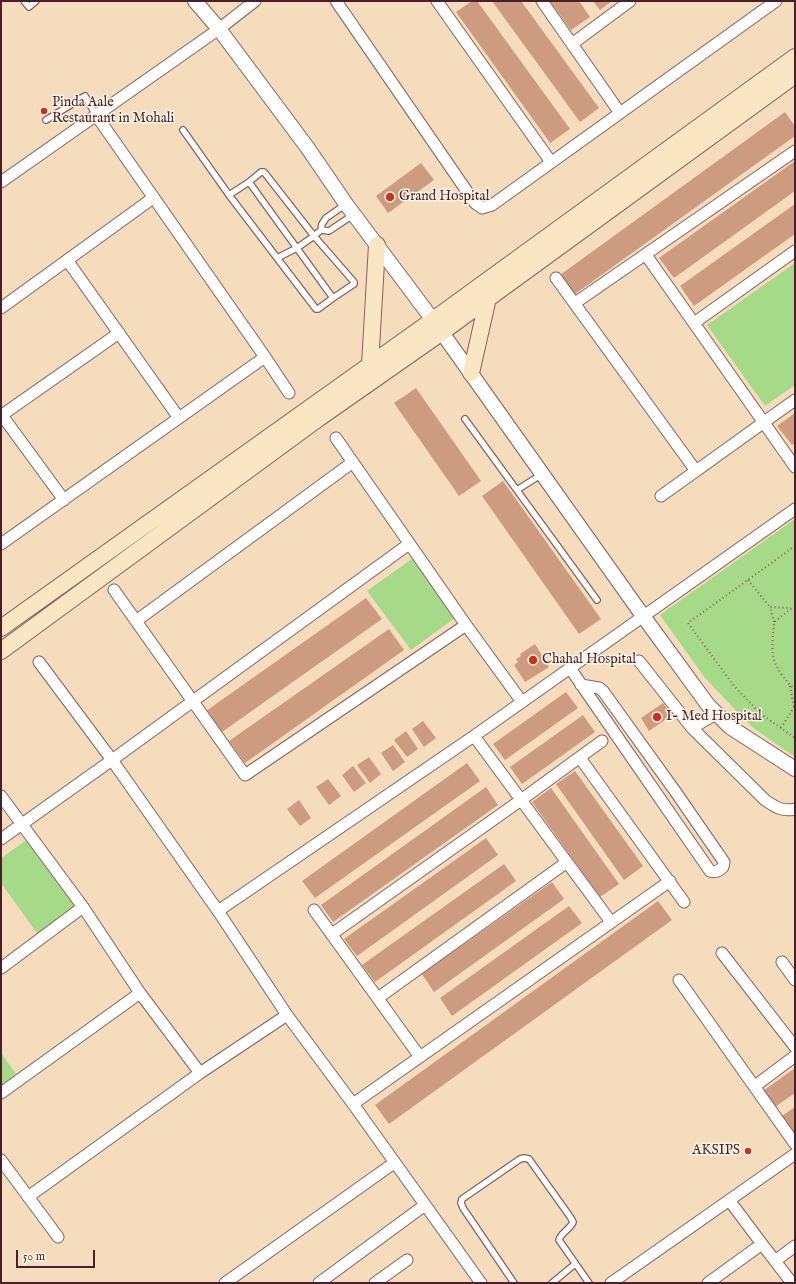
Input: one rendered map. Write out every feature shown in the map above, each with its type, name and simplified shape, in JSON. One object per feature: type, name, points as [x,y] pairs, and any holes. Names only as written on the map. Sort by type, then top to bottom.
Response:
[{"type":"main road","points":[[1,651],[313,423],[437,326],[795,57]]},
{"type":"main road","points":[[1,628],[370,365],[488,298],[795,75]]},
{"type":"main road","points":[[370,365],[376,245]]},
{"type":"main road","points":[[471,373],[488,298]]},
{"type":"street","points":[[195,1],[219,29],[307,147],[376,245],[471,373],[643,616],[716,714],[730,728],[795,769]]},
{"type":"street","points":[[1,182],[219,29],[256,1]]},
{"type":"street","points":[[336,1],[475,203],[482,208],[492,205],[776,1]]},
{"type":"street","points":[[436,1],[550,162]]},
{"type":"street","points":[[542,1],[620,113]]},
{"type":"street","points":[[572,44],[630,1]]},
{"type":"street","points":[[96,115],[289,393]]},
{"type":"street","points":[[575,303],[795,151]]},
{"type":"street","points":[[1,308],[153,198]]},
{"type":"street","points":[[694,323],[795,250]]},
{"type":"street","points":[[646,255],[795,467]]},
{"type":"street","points":[[67,260],[179,418]]},
{"type":"street","points":[[556,278],[696,471]]},
{"type":"street","points":[[64,500],[1,414],[119,332]]},
{"type":"street","points":[[1,544],[265,357]]},
{"type":"street","points":[[661,496],[795,400]]},
{"type":"street","points":[[336,438],[522,702]]},
{"type":"street","points":[[136,621],[353,462]]},
{"type":"street","points":[[218,911],[474,736],[795,509]]},
{"type":"street","points":[[1,839],[193,702],[410,544]]},
{"type":"street","points":[[114,590],[245,775],[466,624]]},
{"type":"street","points":[[640,661],[692,728],[765,800],[776,808],[786,810],[795,809]]},
{"type":"street","points":[[39,662],[112,760],[218,911],[287,1015],[353,1104],[481,1283]]},
{"type":"street","points":[[570,668],[581,685],[710,871],[715,872],[720,870],[723,867],[724,862],[604,691],[599,688],[581,685]]},
{"type":"street","points":[[692,728],[716,714]]},
{"type":"street","points":[[474,736],[611,922]]},
{"type":"street","points":[[332,934],[602,742]]},
{"type":"street","points":[[580,758],[684,902]]},
{"type":"street","points":[[1,796],[83,907],[140,993],[200,1073]]},
{"type":"street","points":[[378,998],[567,862]]},
{"type":"street","points":[[353,1104],[670,881]]},
{"type":"street","points":[[1,968],[83,907]]},
{"type":"street","points":[[314,910],[420,1057]]},
{"type":"street","points":[[722,953],[795,1047]]},
{"type":"street","points":[[782,962],[795,980]]},
{"type":"street","points":[[678,980],[795,1144]]},
{"type":"street","points":[[1,1093],[140,993]]},
{"type":"street","points":[[28,1198],[200,1073],[287,1015]]},
{"type":"street","points":[[755,1086],[795,1056]]},
{"type":"street","points":[[611,1283],[795,1154]]},
{"type":"street","points":[[1,1160],[58,1237]]},
{"type":"street","points":[[232,1281],[394,1163]]},
{"type":"street","points":[[729,1200],[775,1261],[788,1282]]},
{"type":"street","points":[[319,1283],[425,1205]]},
{"type":"street","points":[[708,1283],[762,1244]]},
{"type":"street","points":[[775,1261],[795,1246]]},
{"type":"street","points":[[375,1283],[407,1260]]},
{"type":"lane","points":[[24,1],[28,7],[36,1]]},
{"type":"lane","points":[[46,120],[85,96],[96,115]]},
{"type":"lane","points":[[182,130],[229,195],[316,309],[354,284],[354,282],[314,236],[264,172],[261,172],[229,195]]},
{"type":"lane","points":[[249,182],[333,298]]},
{"type":"lane","points":[[320,230],[330,231],[350,209]]},
{"type":"lane","points":[[277,258],[297,248],[314,236],[320,230],[326,218],[350,209]]},
{"type":"lane","points":[[466,419],[596,600]]},
{"type":"lane","points":[[517,490],[542,474]]},
{"type":"lane","points":[[514,1283],[461,1203],[462,1199],[524,1158],[529,1159],[573,1222],[571,1226],[560,1236],[559,1240],[589,1283]]},
{"type":"lane","points":[[552,1283],[575,1264]]},
{"type":"path","points":[[795,546],[688,624],[734,686],[761,714],[795,738]]},
{"type":"path","points":[[748,580],[770,607],[774,622],[772,651],[775,665],[790,685],[795,689]]},
{"type":"path","points":[[770,607],[792,608]]},
{"type":"path","points":[[774,622],[795,607]]},
{"type":"path","points":[[781,728],[794,706],[790,685]]},
{"type":"green space","points":[[795,263],[795,385],[765,406],[707,325]]},
{"type":"green space","points":[[795,519],[795,757],[752,727],[705,678],[660,615]]},
{"type":"green space","points":[[416,556],[459,615],[411,650],[367,591]]},
{"type":"green space","points":[[28,839],[78,908],[39,936],[1,883],[1,858]]},
{"type":"green space","points":[[1,1053],[16,1074],[1,1085]]},
{"type":"building","points":[[472,1],[477,1],[570,129],[550,143],[456,12]]},
{"type":"building","points":[[492,1],[521,1],[599,108],[580,122]]},
{"type":"building","points":[[550,1],[579,1],[590,17],[571,30]]},
{"type":"building","points":[[593,1],[612,1],[600,10]]},
{"type":"building","points":[[785,112],[795,126],[795,136],[575,294],[560,275]]},
{"type":"building","points":[[795,161],[795,191],[674,278],[659,258]]},
{"type":"building","points":[[421,163],[434,180],[388,213],[376,196]]},
{"type":"building","points":[[795,204],[795,234],[694,306],[680,286]]},
{"type":"building","points":[[416,388],[481,481],[459,496],[394,403]]},
{"type":"building","points":[[795,413],[795,443],[792,445],[777,426]]},
{"type":"building","points":[[503,481],[601,619],[579,634],[482,496]]},
{"type":"building","points":[[366,598],[382,619],[222,732],[206,711]]},
{"type":"building","points":[[389,629],[404,650],[245,763],[229,741]]},
{"type":"building","points":[[535,644],[549,667],[525,682],[514,665],[518,662],[516,659],[521,656],[520,654]]},
{"type":"building","points":[[566,692],[578,708],[505,760],[493,744]]},
{"type":"building","points":[[663,703],[672,715],[649,731],[641,718]]},
{"type":"building","points":[[583,715],[595,732],[522,784],[510,767]]},
{"type":"building","points":[[423,721],[436,738],[424,747],[412,729]]},
{"type":"building","points":[[406,731],[418,749],[407,757],[394,740]]},
{"type":"building","points":[[393,745],[405,762],[393,771],[381,753]]},
{"type":"building","points":[[369,757],[381,774],[370,783],[357,765]]},
{"type":"building","points":[[467,763],[480,781],[315,898],[302,881]]},
{"type":"building","points":[[353,766],[366,783],[354,792],[342,775]]},
{"type":"building","points":[[575,771],[643,866],[624,880],[556,784]]},
{"type":"building","points":[[328,779],[341,796],[329,805],[316,787]]},
{"type":"building","points":[[486,787],[498,805],[333,922],[321,905]]},
{"type":"building","points":[[551,788],[619,884],[600,897],[532,802]]},
{"type":"building","points":[[299,800],[311,818],[300,826],[287,809]]},
{"type":"building","points":[[486,838],[498,855],[357,956],[344,939]]},
{"type":"building","points":[[504,864],[516,881],[375,982],[362,965]]},
{"type":"building","points":[[552,882],[564,899],[434,992],[422,974]]},
{"type":"building","points":[[658,901],[672,920],[389,1124],[375,1105]]},
{"type":"building","points":[[569,906],[582,923],[452,1016],[440,998]]},
{"type":"building","points":[[795,1068],[795,1093],[775,1107],[763,1091]]},
{"type":"building","points":[[795,1107],[795,1132],[794,1133],[782,1116]]},
{"type":"place","name":"Pinda Aale Restaurant in Mohali","points":[[44,111]]},
{"type":"place","name":"Grand Hospital","points":[[390,197]]},
{"type":"place","name":"Chahal Hospital","points":[[533,660]]},
{"type":"place","name":"I- Med Hospital","points":[[657,717]]},
{"type":"place","name":"AKSIPS","points":[[748,1151]]}]
